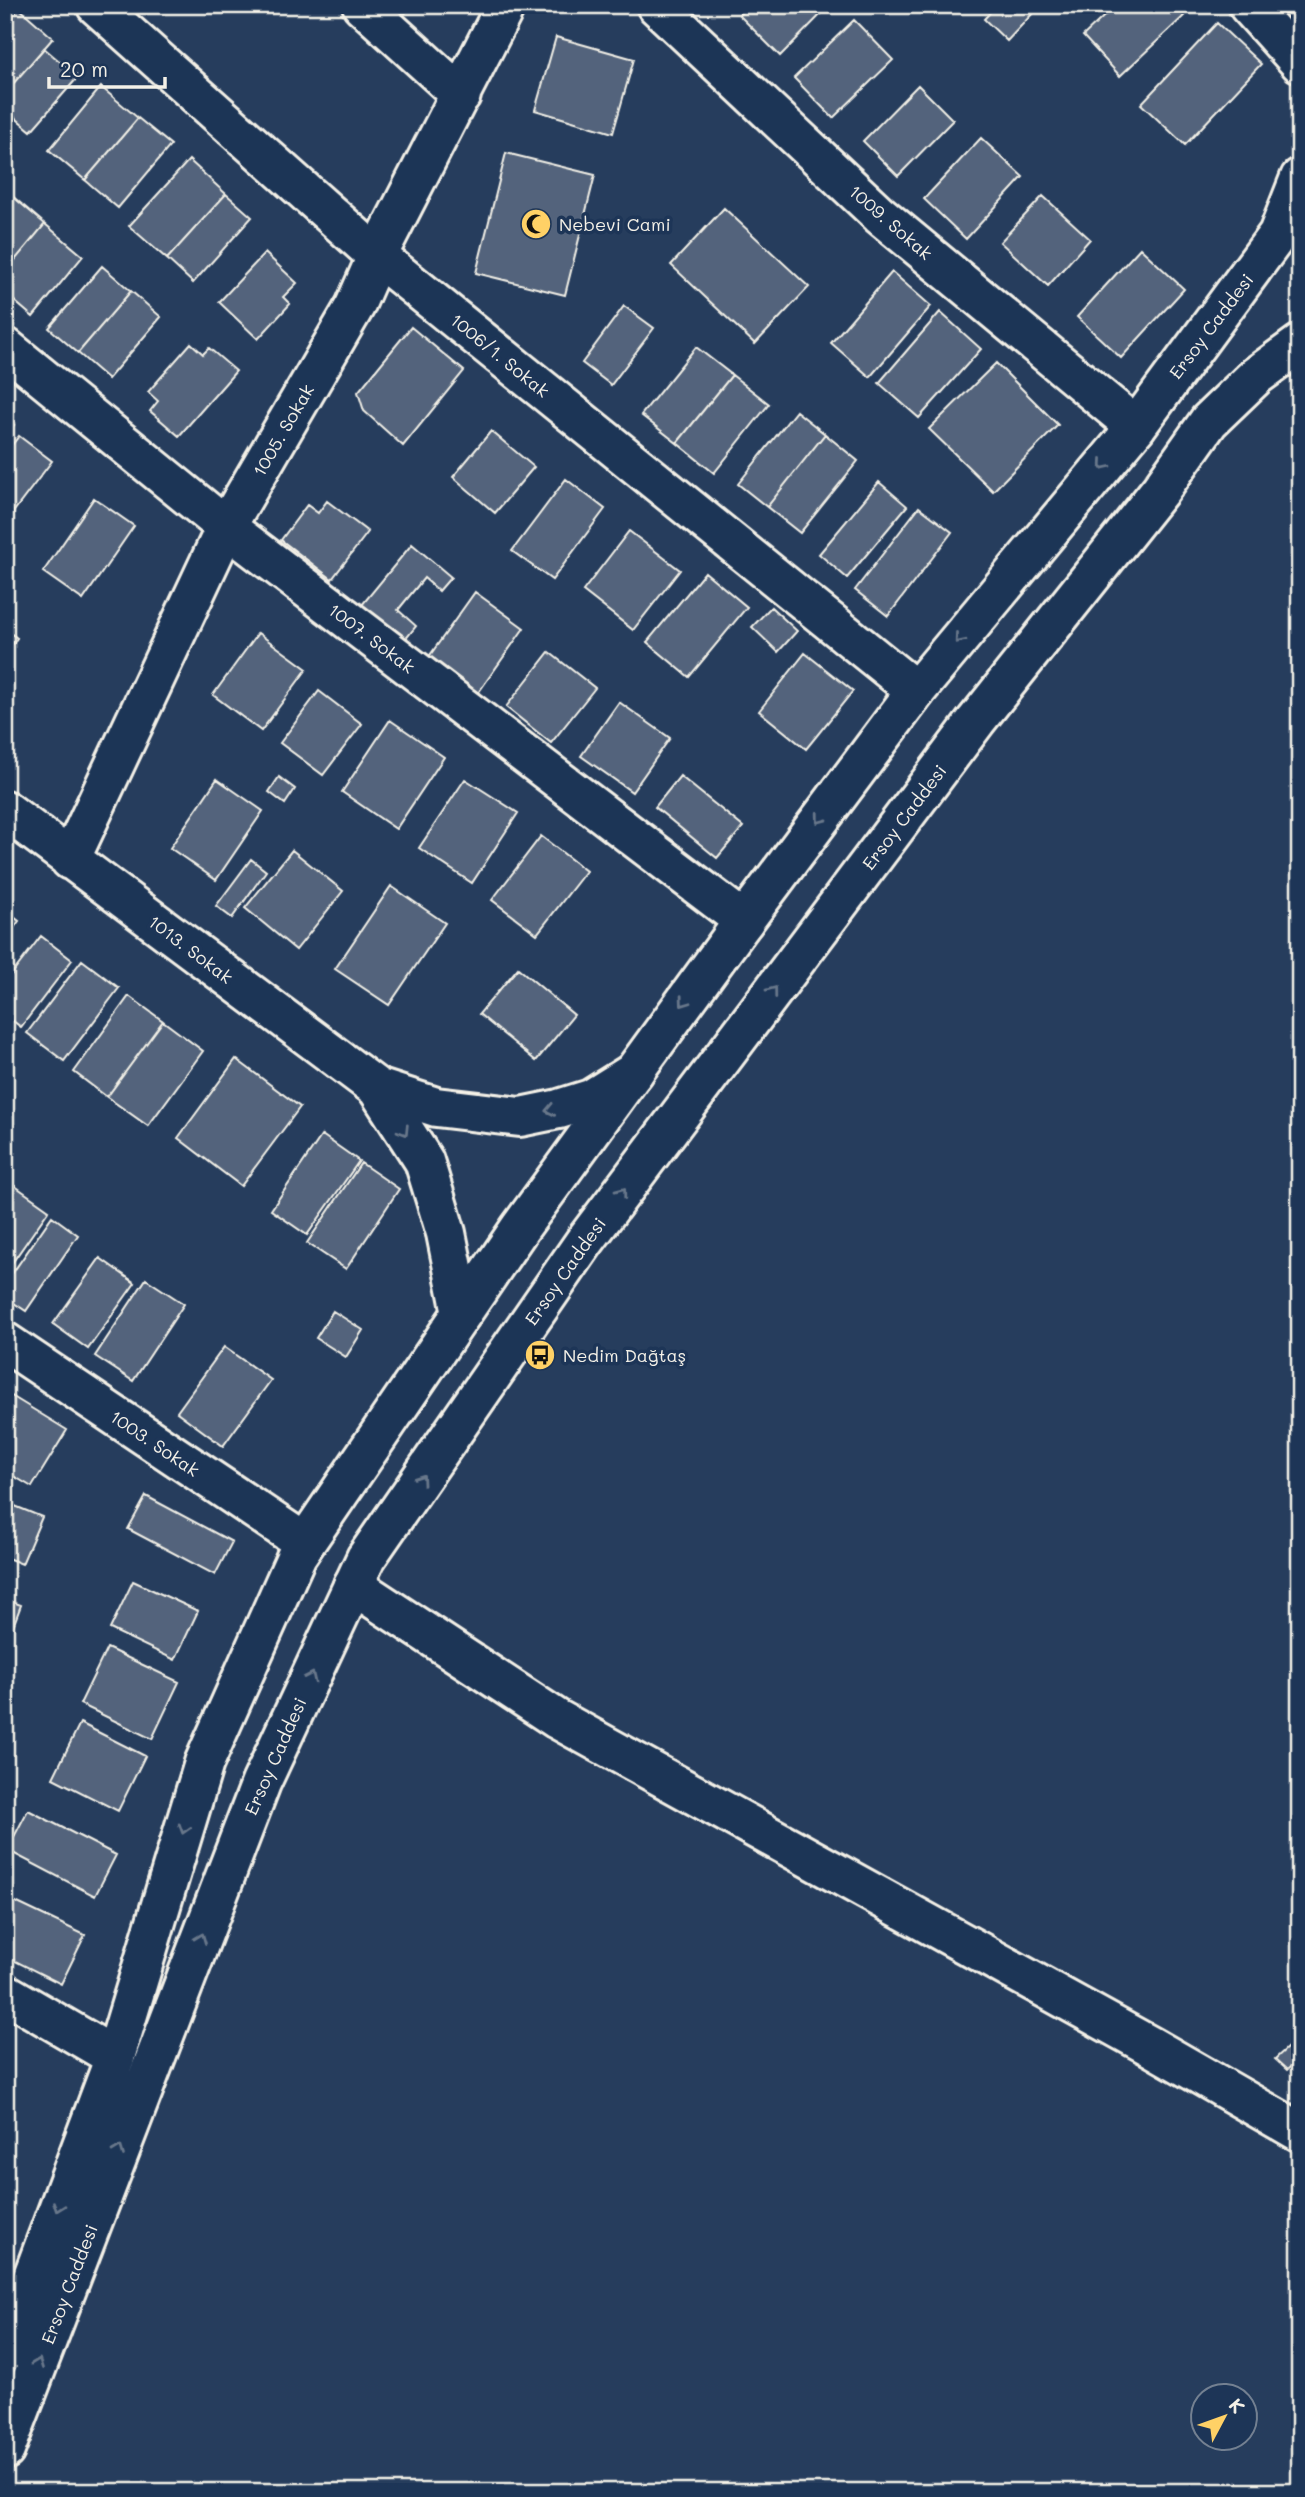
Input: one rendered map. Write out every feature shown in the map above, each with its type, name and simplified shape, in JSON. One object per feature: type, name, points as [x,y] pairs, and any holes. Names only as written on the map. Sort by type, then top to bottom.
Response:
[{"type":"street","name":"1006/1. Sokak","points":[[96,5],[377,257],[916,691]]},
{"type":"street","points":[[362,5],[461,95]]},
{"type":"street","name":"1005. Sokak","points":[[71,860],[226,527],[355,306],[377,257],[506,5]]},
{"type":"street","name":"1009. Sokak","points":[[656,5],[880,215],[1136,427]]},
{"type":"street","points":[[1248,5],[1300,63]]},
{"type":"street","name":"Ersoy Caddesi","points":[[5,2351],[20,2282],[115,2057],[204,1763],[297,1555],[520,1228],[744,921],[916,691],[1136,427],[1278,234],[1300,178]]},
{"type":"street","name":"Ersoy Caddesi","points":[[5,2450],[261,1783],[366,1558],[585,1241],[976,721],[1161,489],[1209,421],[1256,376],[1300,344]]},
{"type":"street","name":"1007. Sokak","points":[[5,347],[226,527],[744,921]]},
{"type":"street","name":"1013. Sokak","points":[[5,810],[377,1088],[436,1107],[520,1117],[591,1099],[634,1072]]},
{"type":"street","name":"1013. Sokak","points":[[377,1088],[424,1161],[446,1233],[462,1313]]},
{"type":"street","name":"1003. Sokak","points":[[5,1342],[305,1543]]},
{"type":"street","points":[[353,1585],[557,1719],[1140,2040],[1300,2132]]},
{"type":"street","points":[[5,1993],[115,2057]]},
{"type":"building","points":[[385,5],[413,5],[399,20]]},
{"type":"building","points":[[749,5],[830,5],[780,56],[739,15]]},
{"type":"building","points":[[997,5],[1024,5],[1033,13],[1007,41],[984,19]]},
{"type":"building","points":[[1116,5],[1174,5],[1184,16],[1120,76],[1083,36]]},
{"type":"building","points":[[19,8],[53,38],[5,93],[5,24]]},
{"type":"building","points":[[854,20],[893,60],[833,118],[794,78]]},
{"type":"building","points":[[1217,23],[1261,64],[1185,145],[1141,104]]},
{"type":"building","points":[[556,37],[634,59],[613,133],[535,110]]},
{"type":"building","points":[[44,48],[78,77],[31,131],[5,109],[5,93]]},
{"type":"building","points":[[918,85],[953,120],[898,176],[863,141]]},
{"type":"building","points":[[101,87],[138,118],[85,180],[49,150]]},
{"type":"building","points":[[138,118],[171,145],[118,208],[85,180]]},
{"type":"building","points":[[981,138],[1023,177],[966,239],[924,199]]},
{"type":"building","name":"Nebevi Cami","points":[[506,153],[595,175],[565,295],[476,273]]},
{"type":"building","points":[[189,160],[226,194],[167,259],[129,226]]},
{"type":"building","points":[[226,194],[252,217],[193,283],[167,259]]},
{"type":"building","points":[[11,195],[45,224],[5,272],[5,201]]},
{"type":"building","points":[[1043,196],[1090,239],[1048,286],[1000,242]]},
{"type":"building","points":[[724,208],[809,287],[755,344],[671,265]]},
{"type":"building","points":[[45,224],[83,256],[33,317],[5,293],[5,272]]},
{"type":"building","points":[[1140,248],[1184,289],[1121,358],[1077,317]]},
{"type":"building","points":[[265,253],[297,283],[283,297],[290,304],[258,339],[219,302]]},
{"type":"building","points":[[102,266],[131,291],[78,353],[49,328]]},
{"type":"building","points":[[892,272],[931,306],[870,377],[831,343]]},
{"type":"building","points":[[131,291],[161,317],[108,379],[78,353]]},
{"type":"building","points":[[624,306],[654,328],[611,385],[582,363]]},
{"type":"building","points":[[940,312],[981,349],[919,418],[879,383]]},
{"type":"building","points":[[411,327],[464,371],[403,446],[364,411],[358,392]]},
{"type":"building","points":[[191,343],[203,354],[209,348],[236,371],[179,436],[150,411],[158,401],[148,392]]},
{"type":"building","points":[[696,347],[732,375],[677,443],[641,415]]},
{"type":"building","points":[[996,363],[1058,425],[993,491],[929,429]]},
{"type":"building","points":[[732,375],[769,404],[714,473],[677,443]]},
{"type":"building","points":[[796,411],[825,434],[767,507],[738,484]]},
{"type":"building","points":[[5,418],[14,425],[5,437]]},
{"type":"building","points":[[491,431],[534,467],[495,513],[453,477]]},
{"type":"building","points":[[825,434],[858,461],[800,533],[767,507]]},
{"type":"building","points":[[19,436],[52,461],[5,523],[5,454]]},
{"type":"building","points":[[566,479],[605,509],[552,580],[512,551]]},
{"type":"building","points":[[879,482],[907,506],[847,578],[819,554]]},
{"type":"building","points":[[94,498],[134,526],[83,600],[43,572]]},
{"type":"building","points":[[327,501],[368,532],[332,579],[281,540],[307,505],[318,513]]},
{"type":"building","points":[[919,507],[952,532],[888,616],[855,590]]},
{"type":"building","points":[[629,531],[680,570],[633,630],[583,591]]},
{"type":"building","points":[[412,544],[451,577],[439,591],[424,578],[398,610],[416,626],[404,641],[361,606]]},
{"type":"building","points":[[705,572],[747,607],[689,677],[647,642]]},
{"type":"building","points":[[475,592],[524,628],[478,693],[428,658]]},
{"type":"building","points":[[771,607],[797,631],[778,652],[752,627]]},
{"type":"building","points":[[5,629],[17,638],[5,655]]},
{"type":"building","points":[[258,633],[307,669],[261,731],[213,695]]},
{"type":"building","points":[[549,652],[595,688],[551,743],[506,707]]},
{"type":"building","points":[[805,653],[853,691],[806,749],[759,711]]},
{"type":"building","points":[[319,691],[362,724],[323,775],[280,743]]},
{"type":"building","points":[[619,702],[670,738],[632,792],[581,756]]},
{"type":"building","points":[[390,720],[444,757],[396,829],[342,792]]},
{"type":"building","points":[[680,776],[743,827],[717,858],[655,807]]},
{"type":"building","points":[[279,777],[295,789],[285,804],[269,792]]},
{"type":"building","points":[[217,779],[263,811],[216,880],[170,848]]},
{"type":"building","points":[[465,779],[518,813],[472,883],[419,848]]},
{"type":"building","points":[[541,836],[586,871],[537,934],[492,900]]},
{"type":"building","points":[[292,850],[343,891],[296,950],[245,908]]},
{"type":"building","points":[[251,859],[266,871],[232,918],[216,906]]},
{"type":"building","points":[[391,886],[445,923],[389,1005],[335,969]]},
{"type":"building","points":[[5,910],[19,921],[5,940]]},
{"type":"building","points":[[41,936],[72,960],[21,1027],[5,1015],[5,983]]},
{"type":"building","points":[[82,960],[119,988],[64,1061],[27,1033]]},
{"type":"building","points":[[518,968],[574,1015],[536,1061],[479,1014]]},
{"type":"building","points":[[129,996],[163,1021],[107,1097],[74,1072]]},
{"type":"building","points":[[163,1021],[203,1051],[148,1126],[107,1097]]},
{"type":"building","points":[[236,1059],[300,1107],[241,1186],[178,1138]]},
{"type":"building","points":[[322,1135],[359,1161],[307,1235],[271,1210]]},
{"type":"building","points":[[361,1163],[399,1189],[346,1269],[307,1243]]},
{"type":"building","points":[[8,1181],[49,1210],[5,1273],[5,1185]]},
{"type":"building","points":[[52,1216],[78,1235],[26,1311],[5,1297],[5,1284]]},
{"type":"building","points":[[100,1258],[135,1283],[88,1349],[53,1324]]},
{"type":"building","points":[[146,1279],[184,1304],[133,1381],[95,1356]]},
{"type":"building","points":[[333,1311],[363,1330],[346,1357],[316,1338]]},
{"type":"building","points":[[224,1347],[271,1380],[223,1446],[177,1412]]},
{"type":"building","points":[[5,1392],[67,1430],[32,1487],[5,1471]]},
{"type":"building","points":[[146,1496],[232,1542],[215,1575],[128,1529]]},
{"type":"building","points":[[5,1502],[42,1517],[22,1564],[5,1557]]},
{"type":"building","points":[[133,1581],[198,1611],[175,1660],[110,1629]]},
{"type":"building","points":[[5,1599],[21,1605],[12,1629],[5,1626]]},
{"type":"building","points":[[107,1648],[179,1682],[152,1739],[80,1704]]},
{"type":"building","points":[[80,1723],[145,1756],[118,1811],[53,1778]]},
{"type":"building","points":[[28,1810],[116,1855],[95,1896],[7,1850]]},
{"type":"building","points":[[5,1897],[85,1935],[61,1984],[5,1956]]},
{"type":"building","points":[[1300,2036],[1300,2058],[1287,2070],[1275,2059]]},
{"type":"place","name":"Nebevi Cami","points":[[536,224]]},
{"type":"place","name":"Nedim Dağtaş","points":[[540,1355]]}]
